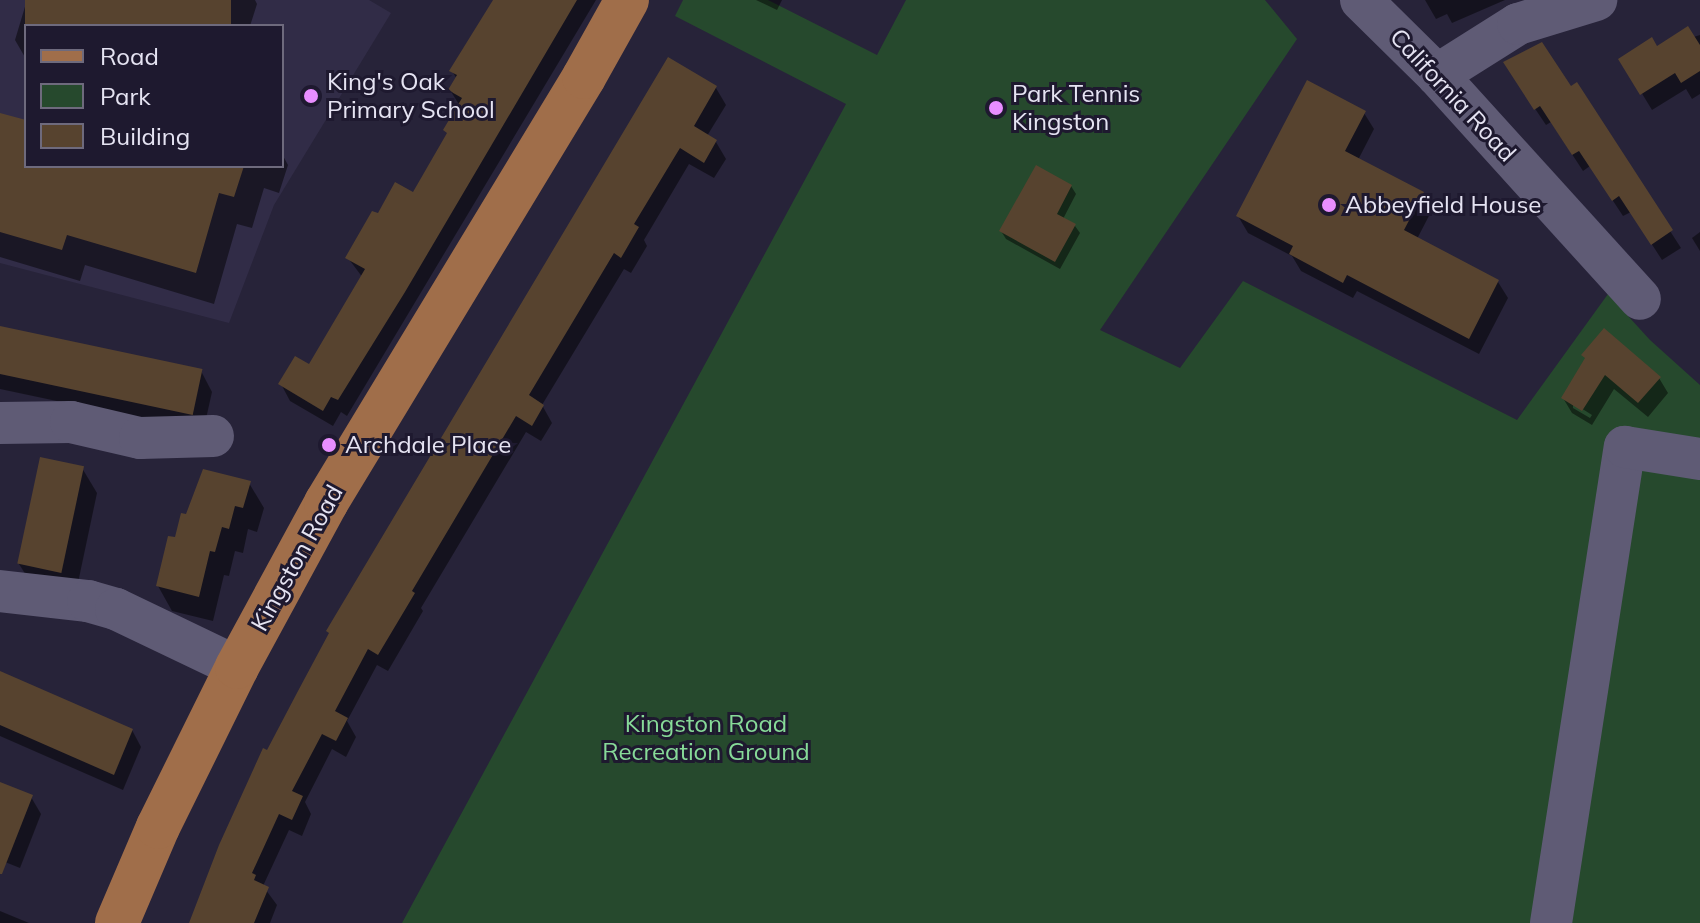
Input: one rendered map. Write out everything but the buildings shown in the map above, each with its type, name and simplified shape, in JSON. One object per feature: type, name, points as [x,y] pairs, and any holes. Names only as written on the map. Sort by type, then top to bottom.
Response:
[{"type":"main road","name":"Kingston Road","points":[[117,923],[158,827],[237,667],[341,477],[584,77],[627,0]]},
{"type":"street","name":"California Road","points":[[1361,0],[1437,75],[1640,299]]},
{"type":"street","points":[[1437,75],[1518,24],[1596,0]]},
{"type":"street","points":[[0,423],[71,422],[140,438],[213,436]]},
{"type":"street","points":[[1551,923],[1625,447],[1700,459]]},
{"type":"street","points":[[0,591],[88,601],[116,609],[237,667]]},
{"type":"shaded area","name":"King's Oak Primary School","points":[[0,0],[369,0],[391,13],[274,205],[229,323],[0,263]]},
{"type":"green space","name":"Kingston Road Recreation Ground","points":[[683,0],[768,0],[877,55],[906,0],[1265,0],[1297,39],[1100,330],[1180,368],[1243,281],[1517,420],[1608,294],[1650,340],[1700,385],[1700,923],[402,923],[846,104],[675,16]]},
{"type":"place","name":"King's Oak Primary School","points":[[311,96]]},
{"type":"place","name":"Park Tennis Kingston","points":[[996,108]]},
{"type":"place","name":"Abbeyfield House","points":[[1329,205]]},
{"type":"place","name":"Archdale Place","points":[[329,445]]}]
